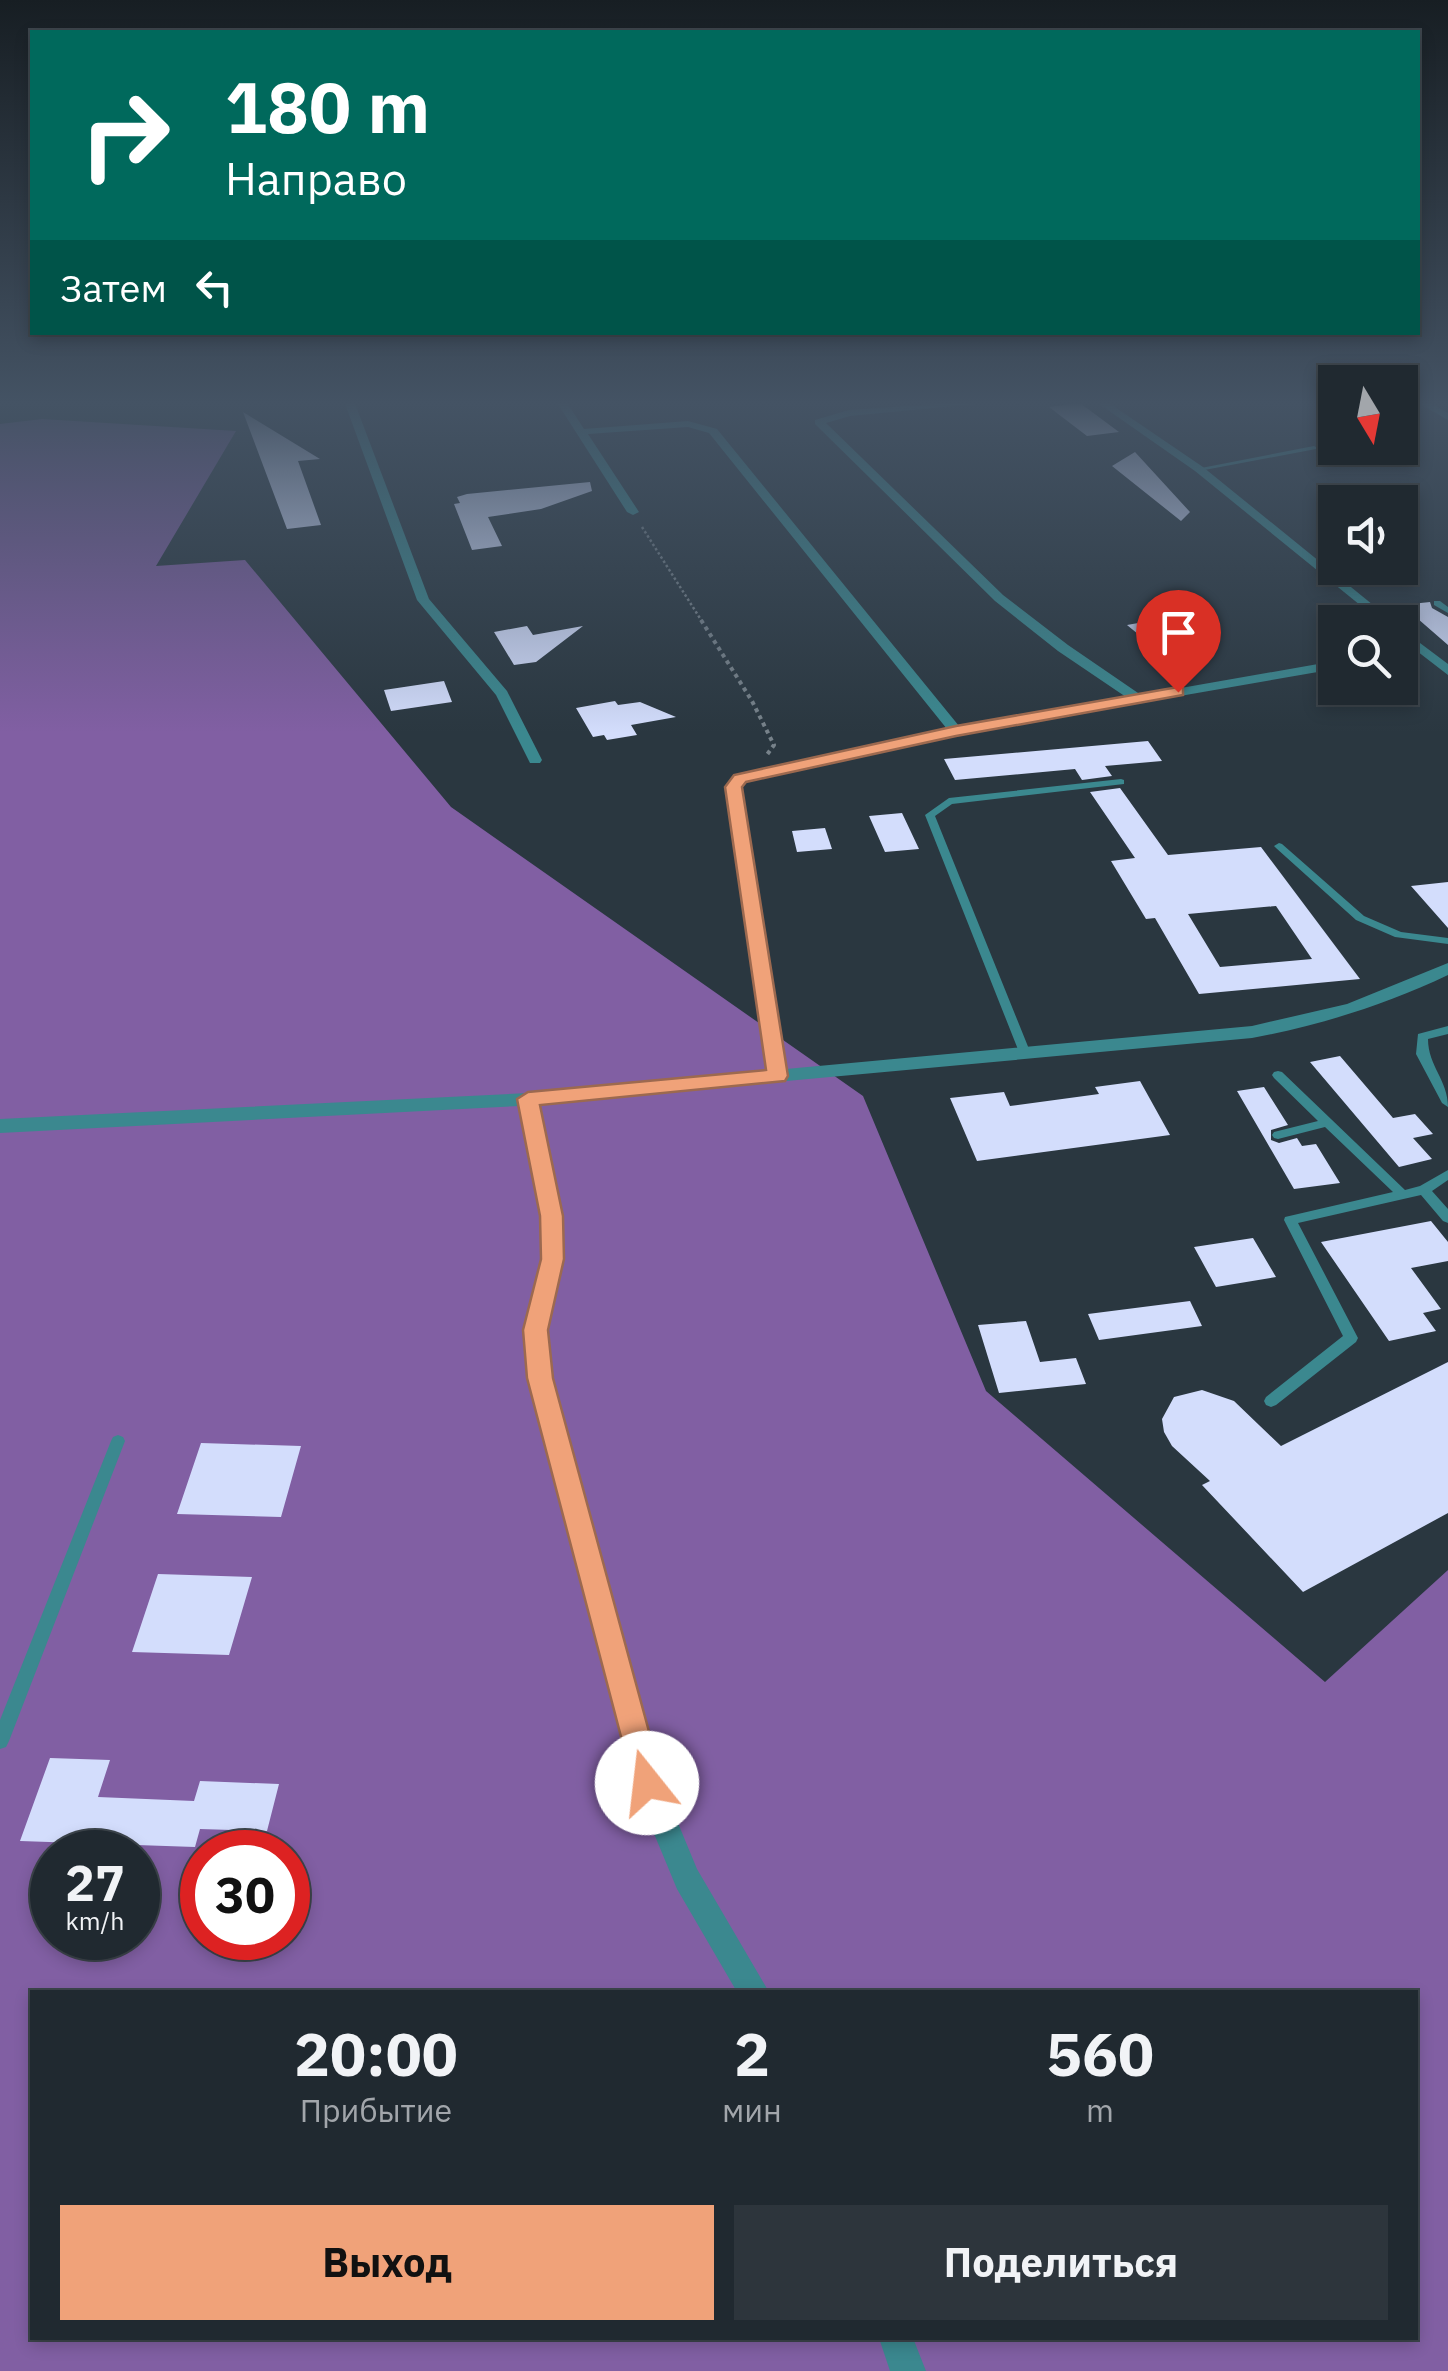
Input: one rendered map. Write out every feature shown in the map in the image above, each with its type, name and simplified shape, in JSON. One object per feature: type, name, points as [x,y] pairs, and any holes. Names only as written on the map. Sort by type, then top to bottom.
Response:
[{"type":"street","points":[[390,512],[423,600],[502,694],[535,760]]},
{"type":"street","points":[[778,512],[956,731]]},
{"type":"street","points":[[911,512],[999,598],[1138,699]]},
{"type":"street","points":[[1252,512],[1367,605]]},
{"type":"street","points":[[1418,647],[1448,671]]},
{"type":"street","points":[[1418,651],[1422,650]]},
{"type":"street","points":[[778,1076],[734,787],[740,778],[956,731],[1318,668]]},
{"type":"street","points":[[0,1126],[528,1099],[1252,1032],[1321,1021],[1382,1001],[1448,968]]},
{"type":"street","points":[[528,1099],[552,1216],[552,1259],[536,1330],[540,1378],[560,1466],[647,1783],[687,1879],[753,1990]]},
{"type":"street","points":[[897,2340],[908,2371]]},
{"type":"lane","points":[[1437,603],[1448,611]]},
{"type":"lane","points":[[1025,1054],[930,814],[949,802],[1121,782]]},
{"type":"lane","points":[[1279,846],[1360,918],[1400,935],[1448,941]]},
{"type":"lane","points":[[1448,1030],[1422,1037],[1422,1054],[1448,1103]]},
{"type":"lane","points":[[1278,1076],[1403,1195]]},
{"type":"lane","points":[[1278,1135],[1326,1123]]},
{"type":"lane","points":[[1271,1401],[1351,1338],[1290,1220],[1424,1190],[1448,1174]]},
{"type":"lane","points":[[1424,1190],[1448,1218]]},
{"type":"lane","points":[[0,1741],[118,1441]]},
{"type":"path","points":[[633,512],[752,701],[774,744],[753,774]]},
{"type":"shaded area","points":[[0,512],[188,512],[156,566],[245,560],[451,807],[863,1096],[986,1391],[1325,1682],[1448,1570],[1448,2371],[0,2371]]},
{"type":"building","points":[[280,512],[316,512],[321,525],[287,529]]},
{"type":"building","points":[[457,512],[523,512],[488,517],[502,546],[472,550]]},
{"type":"building","points":[[1169,512],[1190,512],[1181,521]]},
{"type":"building","points":[[1430,602],[1432,608],[1448,617],[1448,645],[1418,619],[1418,605],[1402,605]]},
{"type":"building","points":[[1155,620],[1183,643],[1155,648],[1127,625]]},
{"type":"building","points":[[527,626],[533,635],[583,626],[536,662],[514,665],[494,632]]},
{"type":"building","points":[[444,681],[452,702],[391,711],[384,690]]},
{"type":"building","points":[[615,701],[618,705],[640,702],[676,717],[631,725],[637,735],[607,740],[604,735],[593,737],[576,708]]},
{"type":"building","points":[[1148,741],[1162,761],[1105,766],[1112,776],[1082,780],[1075,769],[955,780],[944,759]]},
{"type":"building","points":[[1120,788],[1168,855],[1261,847],[1360,979],[1199,994],[1155,918],[1146,919],[1111,861],[1135,858],[1090,792]],"holes":[[[1276,906],[1312,959],[1220,967],[1188,914]]]},
{"type":"building","points":[[902,813],[919,849],[885,852],[869,816]]},
{"type":"building","points":[[825,828],[832,849],[797,852],[792,831]]},
{"type":"building","points":[[1448,882],[1448,928],[1411,886]]},
{"type":"building","points":[[1340,1056],[1393,1118],[1415,1114],[1433,1134],[1413,1138],[1432,1159],[1399,1167],[1310,1062]]},
{"type":"building","points":[[1140,1081],[1170,1135],[977,1161],[950,1098],[1004,1092],[1010,1106],[1099,1094],[1095,1087]]},
{"type":"building","points":[[1264,1087],[1288,1125],[1271,1130],[1271,1140],[1279,1143],[1297,1138],[1302,1146],[1316,1144],[1340,1183],[1294,1189],[1237,1091]]},
{"type":"building","points":[[1431,1221],[1448,1242],[1448,1261],[1411,1268],[1441,1309],[1423,1313],[1436,1331],[1389,1341],[1321,1242]]},
{"type":"building","points":[[1253,1238],[1276,1277],[1216,1287],[1194,1247]]},
{"type":"building","points":[[1190,1301],[1202,1326],[1099,1340],[1088,1314]]},
{"type":"building","points":[[1026,1321],[1040,1362],[1076,1358],[1086,1384],[999,1393],[978,1325]]},
{"type":"building","points":[[1448,1362],[1448,1513],[1303,1592],[1202,1485],[1210,1481],[1172,1446],[1164,1432],[1162,1419],[1174,1397],[1202,1390],[1234,1401],[1281,1446]]},
{"type":"building","points":[[201,1443],[301,1446],[281,1517],[177,1514]]},
{"type":"building","points":[[158,1574],[252,1577],[229,1655],[132,1652]]},
{"type":"building","points":[[50,1758],[110,1760],[98,1797],[194,1801],[200,1781],[279,1784],[267,1830],[180,1830],[180,1846],[160,1846],[160,1830],[30,1830],[30,1841],[20,1841]]},
{"type":"route","points":[[647,1783],[560,1466],[540,1378],[536,1330],[552,1259],[552,1216],[528,1099],[778,1076],[734,787],[740,778],[956,731],[1178,692]]}]
